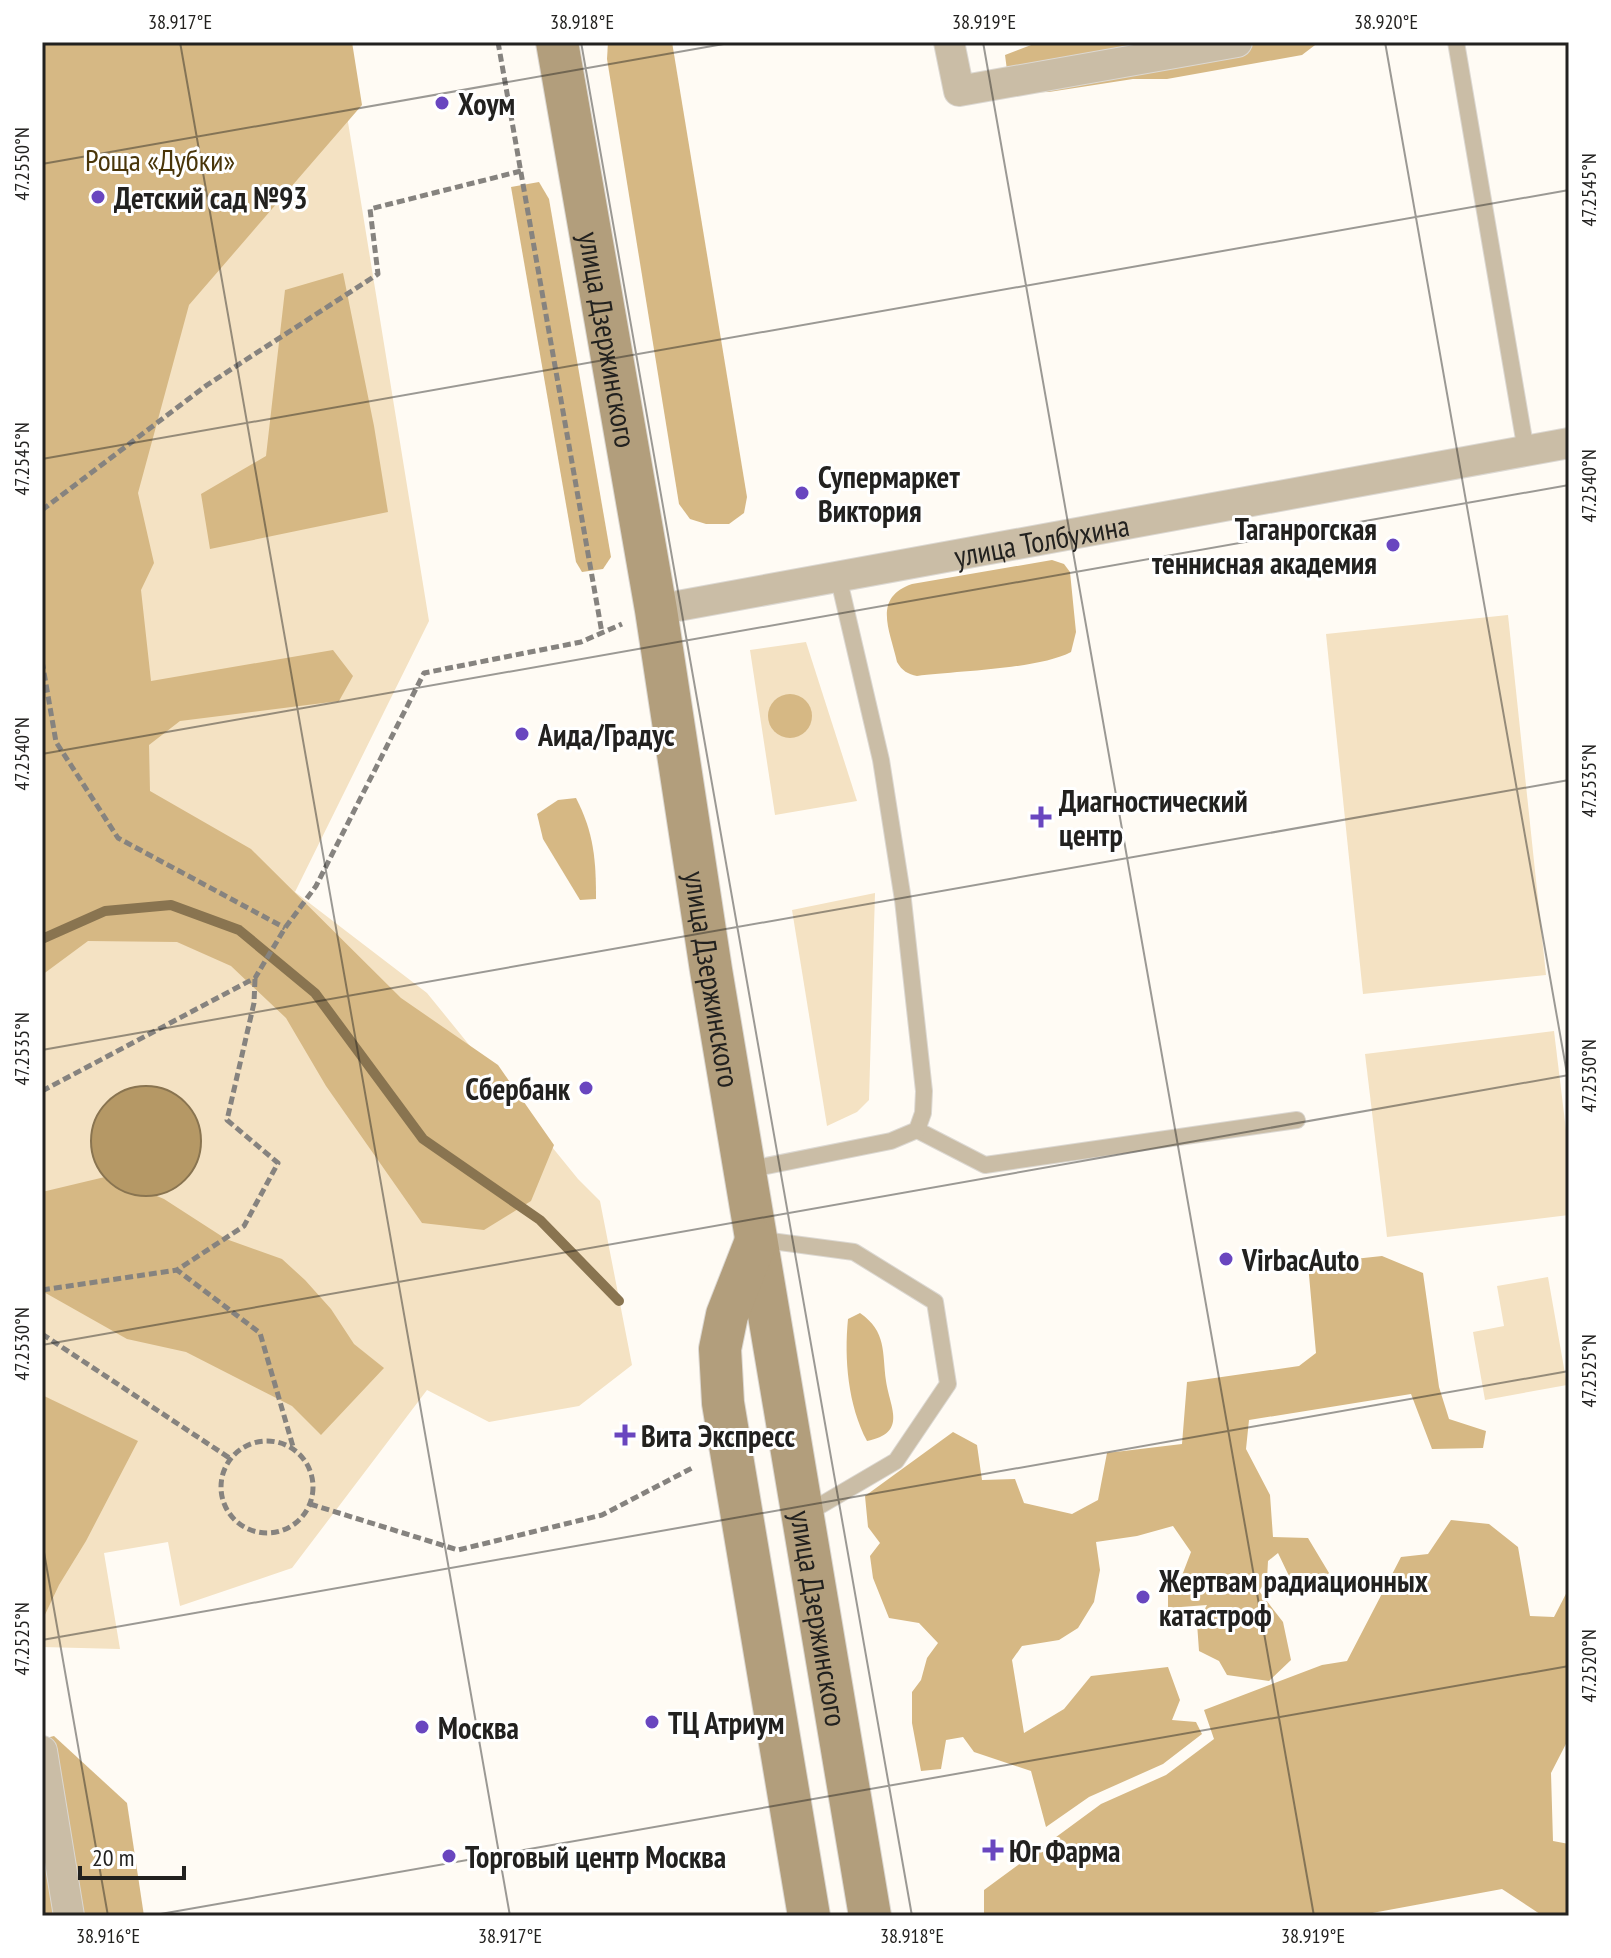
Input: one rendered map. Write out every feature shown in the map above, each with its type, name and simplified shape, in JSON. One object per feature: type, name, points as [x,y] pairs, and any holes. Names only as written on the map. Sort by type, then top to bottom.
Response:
[{"type":"main road","name":"улица Дзержинского","points":[[557,42],[656,610],[711,970],[870,1916]]},
{"type":"main road","points":[[756,1239],[727,1315],[720,1349],[723,1403],[809,1916]]},
{"type":"street","points":[[949,42],[959,91],[1237,42]]},
{"type":"street","name":"улица Толбухина","points":[[656,610],[1569,443]]},
{"type":"street","points":[[42,1751],[69,1916]]},
{"type":"lane","points":[[1456,42],[1526,451]]},
{"type":"lane","points":[[746,1170],[891,1141],[917,1130],[923,1113],[924,1091],[903,900],[878,745],[838,576]]},
{"type":"lane","points":[[917,1130],[985,1165],[1297,1120]]},
{"type":"lane","points":[[756,1239],[854,1252],[935,1302],[948,1384],[896,1461],[803,1516]]},
{"type":"path","points":[[498,42],[602,633]]},
{"type":"path","points":[[42,510],[207,385],[378,274],[370,209],[521,171]]},
{"type":"path","points":[[42,1091],[255,978],[285,928],[316,886],[424,673],[581,642],[656,610]]},
{"type":"path","points":[[42,661],[56,742],[118,838],[285,928]]},
{"type":"path","points":[[42,1290],[177,1270],[244,1226],[278,1163],[227,1120],[254,1003],[255,978]]},
{"type":"path","points":[[177,1270],[260,1333],[294,1450]]},
{"type":"path","points":[[42,1334],[231,1459]]},
{"type":"path","points":[[254,1443],[282,1443],[294,1450],[312,1474],[310,1504],[302,1517],[290,1528],[275,1533],[259,1533],[232,1518],[224,1504],[221,1489],[223,1473],[231,1459],[241,1449],[254,1443]]},
{"type":"path","points":[[310,1504],[458,1550],[602,1515],[731,1449]]},
{"type":"green space","name":"Роща «Дубки»","points":[[42,42],[352,42],[362,105],[189,305],[138,493],[154,563],[141,590],[151,681],[333,650],[353,676],[339,701],[180,721],[149,745],[150,791],[251,849],[401,998],[498,1065],[554,1145],[531,1201],[484,1230],[422,1223],[326,1086],[286,1018],[231,966],[177,942],[88,941],[42,975]]},
{"type":"green space","points":[[130,42],[335,42],[429,621],[295,892],[427,993],[578,1179],[600,1201],[632,1365],[579,1406],[489,1422],[427,1390],[292,1568],[180,1606],[168,1542],[104,1553],[120,1649],[42,1647],[42,380],[176,353]]},
{"type":"green space","points":[[608,42],[672,42],[747,497],[744,513],[729,524],[706,524],[690,519],[679,504],[607,59]]},
{"type":"green space","points":[[1039,42],[1319,42],[1302,55],[1167,79],[1133,79],[1049,92],[1010,93],[1005,55]]},
{"type":"green space","points":[[539,182],[549,199],[611,557],[603,569],[582,572],[576,562],[511,187]]},
{"type":"green space","points":[[343,273],[388,512],[210,549],[201,494],[266,456],[285,290]]},
{"type":"green space","points":[[1052,560],[1064,564],[1070,572],[1076,632],[1071,652],[1019,666],[917,676],[899,665],[887,616],[892,598],[900,590],[912,584]]},
{"type":"green space","points":[[1508,615],[1546,975],[1363,994],[1326,634]]},
{"type":"green space","points":[[806,642],[857,801],[775,815],[750,650]]},
{"type":"green space","points":[[790,694],[805,701],[812,716],[805,731],[790,738],[775,731],[768,716],[775,701]]},
{"type":"green space","points":[[576,798],[593,847],[596,899],[580,900],[543,839],[537,814],[558,800]]},
{"type":"green space","points":[[875,893],[869,1100],[857,1112],[827,1126],[792,910]]},
{"type":"green space","points":[[1554,1031],[1569,1155],[1569,1215],[1387,1237],[1365,1054]]},
{"type":"green space","points":[[109,1176],[164,1199],[226,1239],[282,1259],[331,1309],[354,1344],[384,1368],[321,1435],[292,1406],[186,1352],[127,1339],[42,1291],[42,1192]]},
{"type":"green space","points":[[1382,1256],[1423,1273],[1439,1387],[1449,1419],[1486,1431],[1483,1448],[1432,1449],[1411,1394],[1249,1420],[1246,1449],[1270,1495],[1273,1537],[1308,1538],[1329,1573],[1315,1595],[1289,1576],[1278,1553],[1268,1561],[1267,1579],[1259,1591],[1283,1622],[1291,1660],[1269,1681],[1227,1675],[1219,1661],[1199,1651],[1197,1623],[1207,1605],[1168,1608],[1168,1592],[1181,1578],[1191,1552],[1173,1526],[1137,1536],[1096,1542],[1100,1570],[1094,1602],[1078,1628],[1059,1640],[1022,1646],[1012,1660],[1024,1733],[1064,1709],[1091,1676],[1168,1667],[1180,1700],[1172,1720],[1196,1722],[1202,1734],[1163,1764],[1089,1797],[1046,1827],[1031,1771],[974,1752],[963,1737],[946,1740],[941,1769],[921,1771],[912,1723],[912,1692],[921,1680],[927,1658],[938,1643],[919,1623],[889,1618],[873,1578],[870,1556],[880,1543],[868,1527],[865,1496],[953,1432],[977,1445],[982,1480],[1015,1479],[1024,1503],[1072,1514],[1098,1500],[1107,1453],[1182,1444],[1187,1382],[1299,1366],[1316,1353],[1308,1264]]},
{"type":"green space","points":[[1548,1277],[1567,1385],[1485,1400],[1473,1332],[1504,1326],[1497,1286]]},
{"type":"green space","points":[[860,1313],[875,1328],[882,1343],[893,1410],[892,1426],[888,1432],[867,1441],[855,1412],[847,1366],[848,1319]]},
{"type":"green space","points":[[42,1395],[138,1441],[42,1621]]},
{"type":"green space","points":[[1451,1520],[1489,1524],[1518,1547],[1530,1616],[1554,1617],[1569,1588],[1569,1738],[1551,1773],[1553,1841],[1569,1844],[1569,1916],[1543,1916],[1502,1889],[1356,1916],[984,1916],[984,1890],[1101,1804],[1166,1775],[1214,1739],[1204,1710],[1322,1665],[1347,1661],[1401,1557],[1428,1554]]},
{"type":"green space","points":[[54,1736],[127,1803],[144,1916],[42,1916],[42,1739]]},
{"type":"shaded area","points":[[146,1086],[167,1090],[185,1102],[197,1120],[201,1141],[197,1162],[185,1180],[167,1192],[146,1196],[125,1192],[107,1180],[95,1162],[91,1141],[95,1120],[107,1102],[125,1090]]},
{"type":"waterway","points":[[42,939],[105,911],[171,905],[239,930],[315,993],[423,1139],[540,1220],[619,1301]]},
{"type":"place","name":"Хоум","points":[[442,103]]},
{"type":"place","name":"Детский сад №93","points":[[98,197]]},
{"type":"place","name":"Супермаркет Виктория","points":[[802,493]]},
{"type":"place","name":"Таганрогская теннисная академия","points":[[1393,545]]},
{"type":"place","name":"Аида/Градус","points":[[522,734]]},
{"type":"place","name":"Диагностический центр","points":[[1041,817]]},
{"type":"place","name":"Сбербанк","points":[[586,1088]]},
{"type":"place","name":"VirbacAuto","points":[[1226,1259]]},
{"type":"place","name":"Вита Экспресс","points":[[625,1435]]},
{"type":"place","name":"Жертвам радиационных катастроф","points":[[1143,1597]]},
{"type":"place","name":"ТЦ Атриум","points":[[652,1722]]},
{"type":"place","name":"Москва","points":[[422,1727]]},
{"type":"place","name":"Юг Фарма","points":[[993,1850]]},
{"type":"place","name":"Торговый центр Москва","points":[[449,1856]]}]
